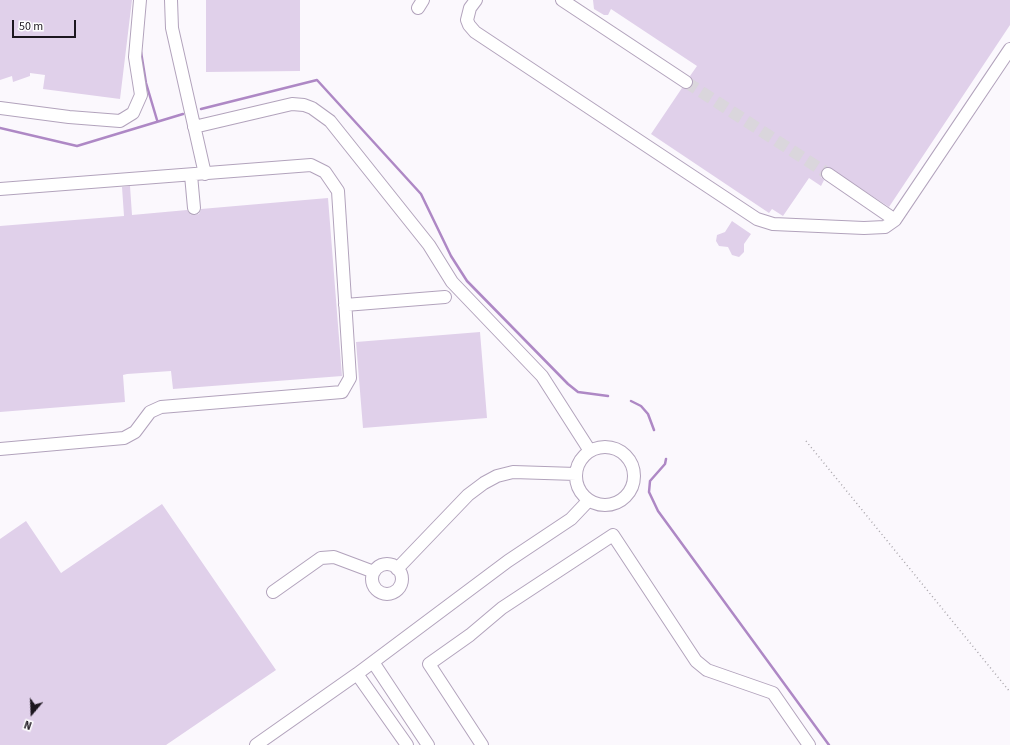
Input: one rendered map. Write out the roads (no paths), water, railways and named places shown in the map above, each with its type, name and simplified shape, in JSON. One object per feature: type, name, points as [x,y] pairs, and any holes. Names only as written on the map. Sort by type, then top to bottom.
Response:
[{"type":"street","points":[[0,108],[69,117],[120,120],[132,113],[141,95],[135,56],[140,0]]},
{"type":"street","points":[[171,0],[172,28],[205,174]]},
{"type":"street","points":[[476,0],[470,8],[467,20],[475,32],[757,219],[773,224],[864,228],[885,227],[895,220],[1010,49]]},
{"type":"street","points":[[562,0],[686,82]]},
{"type":"street","points":[[194,127],[292,104],[304,105],[312,108],[330,121],[429,245],[452,282],[542,376],[590,451]]},
{"type":"street","points":[[0,189],[311,165],[325,172],[338,191],[350,378],[342,392],[161,408],[150,412],[135,432],[124,438],[0,448]]},
{"type":"street","points":[[191,174],[194,208]]},
{"type":"street","points":[[828,174],[895,220]]},
{"type":"street","points":[[345,305],[445,297]]},
{"type":"street","points":[[603,446],[620,450],[628,456],[633,465],[635,475],[634,484],[623,500],[606,505],[589,500],[582,493],[577,484],[576,474],[578,465],[583,457],[590,451],[603,446]]},
{"type":"street","points":[[397,569],[468,495],[484,483],[497,476],[513,472],[576,474]]},
{"type":"street","points":[[256,745],[357,674],[508,561],[571,519],[589,500]]},
{"type":"street","points":[[482,745],[429,664],[470,635],[502,608],[613,535],[696,660],[707,670],[773,693],[808,745]]},
{"type":"street","points":[[273,592],[321,558],[334,557],[374,572]]},
{"type":"street","points":[[388,564],[397,569],[400,573],[401,582],[396,590],[388,594],[378,592],[372,579],[374,572],[379,566],[388,564]]},
{"type":"street","points":[[373,662],[428,745]]},
{"type":"street","points":[[357,674],[407,745]]},
{"type":"waterway","points":[[141,52],[146,83],[157,120]]},
{"type":"waterway","points":[[201,109],[317,80],[421,194],[451,256],[467,281],[568,384],[578,392],[608,396]]},
{"type":"waterway","points":[[0,128],[77,146],[183,114]]},
{"type":"waterway","points":[[631,401],[641,406],[648,414],[654,430]]},
{"type":"waterway","points":[[666,459],[665,464],[650,481],[649,492],[658,511],[829,745]]},
{"type":"tunnel","points":[[686,82],[828,174]]}]
